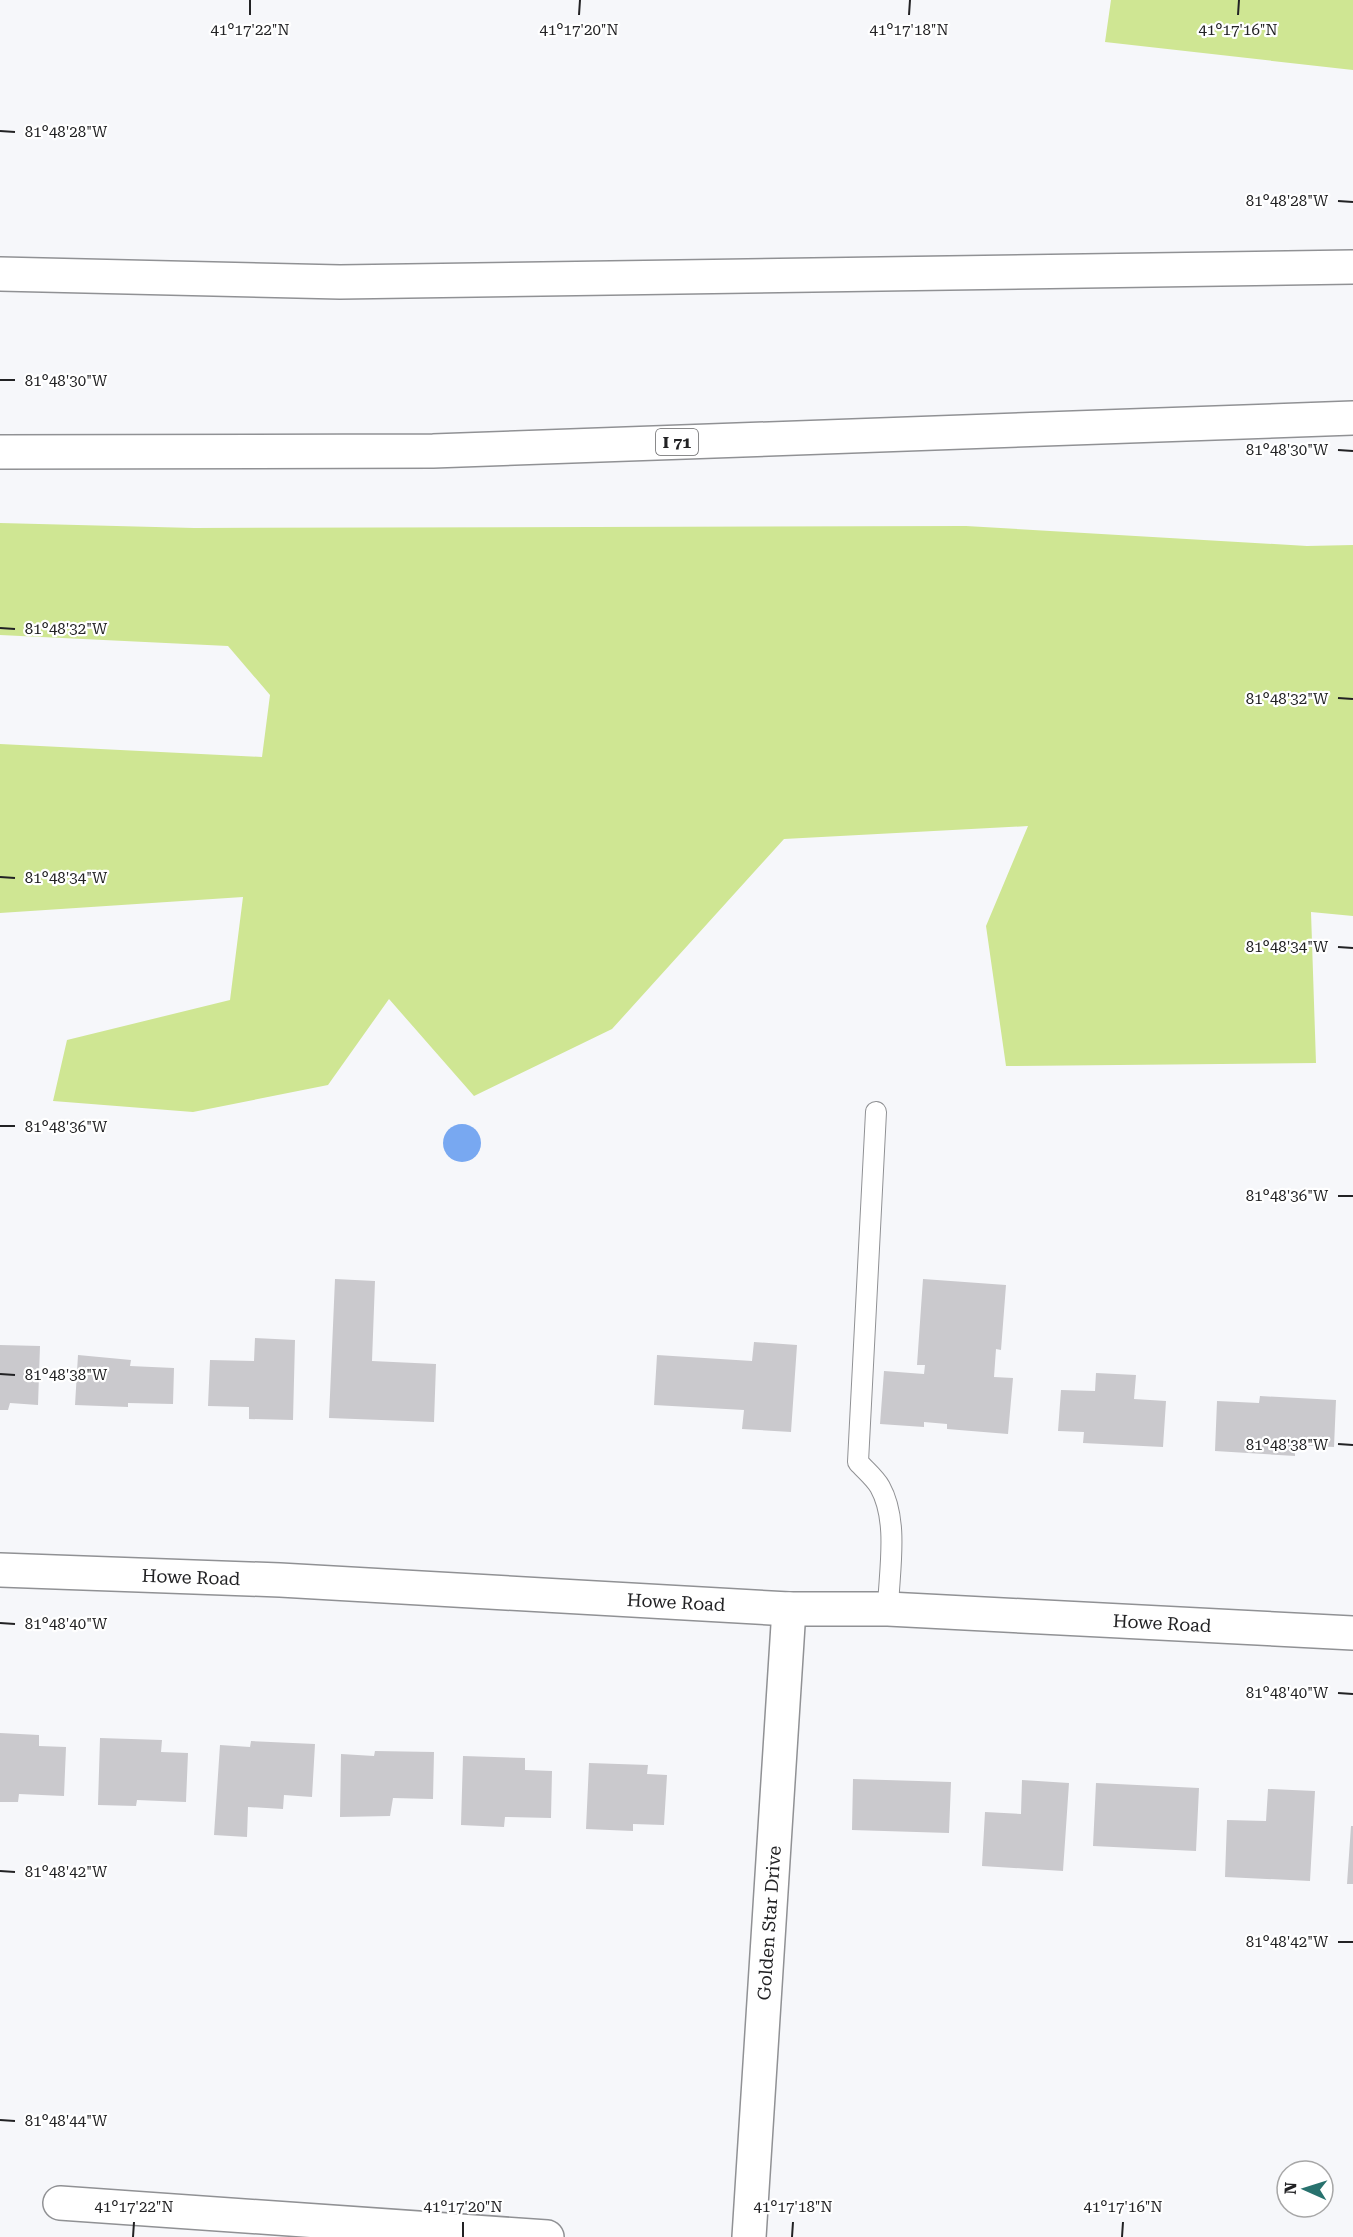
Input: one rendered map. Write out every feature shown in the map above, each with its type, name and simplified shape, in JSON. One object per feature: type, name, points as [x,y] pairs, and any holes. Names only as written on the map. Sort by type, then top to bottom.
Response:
[{"type":"main road","points":[[0,274],[340,282],[1353,267]]},
{"type":"main road","name":"I 71","points":[[0,452],[445,451],[1353,418]]},
{"type":"main road","name":"Howe Road","points":[[0,1570],[280,1580],[789,1609],[888,1609],[1353,1633]]},
{"type":"main road","name":"Golden Star Drive","points":[[749,2237],[789,1609]]},
{"type":"main road","points":[[60,2203],[547,2237]]},
{"type":"lane","points":[[876,1112],[858,1462],[879,1485],[887,1504],[890,1524],[888,1609]]},
{"type":"green space","points":[[1111,0],[1353,0],[1353,70],[1105,42]]},
{"type":"green space","points":[[0,523],[194,528],[966,526],[1307,546],[1353,545],[1353,916],[1311,912],[1316,1063],[1006,1066],[986,926],[1028,826],[784,839],[612,1029],[474,1096],[389,999],[328,1085],[193,1112],[53,1101],[67,1040],[230,1000],[243,897],[0,913],[0,744],[262,757],[270,695],[228,646],[0,635]]},
{"type":"water","points":[[462,1124],[469,1125],[475,1130],[480,1136],[480,1150],[475,1156],[469,1161],[462,1162],[455,1161],[449,1156],[444,1150],[443,1143],[444,1136],[449,1130],[455,1125]]},
{"type":"building","points":[[335,1279],[375,1281],[372,1361],[436,1364],[434,1422],[329,1418]]},
{"type":"building","points":[[923,1279],[1006,1285],[1001,1350],[996,1349],[994,1377],[1013,1378],[1008,1434],[947,1429],[947,1424],[924,1422],[924,1427],[880,1424],[884,1371],[924,1374],[925,1365],[917,1365]]},
{"type":"building","points":[[255,1338],[295,1340],[293,1420],[249,1419],[249,1407],[208,1406],[210,1360],[254,1361]]},
{"type":"building","points":[[754,1342],[797,1345],[791,1432],[742,1429],[744,1410],[654,1405],[657,1355],[752,1361]]},
{"type":"building","points":[[0,1345],[40,1346],[38,1405],[10,1403],[8,1410],[0,1410]]},
{"type":"building","points":[[78,1355],[131,1360],[130,1366],[174,1368],[173,1404],[128,1403],[128,1407],[75,1405]]},
{"type":"building","points":[[1096,1373],[1136,1375],[1134,1399],[1166,1401],[1163,1447],[1083,1443],[1084,1432],[1058,1431],[1061,1390],[1095,1391]]},
{"type":"building","points":[[1260,1396],[1336,1400],[1334,1447],[1295,1445],[1295,1456],[1215,1451],[1217,1401],[1259,1403]]},
{"type":"building","points":[[0,1733],[39,1735],[39,1746],[66,1747],[64,1796],[19,1794],[18,1802],[0,1802]]},
{"type":"building","points":[[100,1738],[162,1740],[161,1752],[188,1753],[186,1802],[137,1800],[136,1806],[98,1805]]},
{"type":"building","points":[[251,1741],[315,1744],[312,1797],[284,1795],[283,1809],[248,1807],[247,1837],[214,1835],[220,1745],[250,1747]]},
{"type":"building","points":[[375,1751],[434,1752],[433,1799],[393,1798],[390,1816],[340,1817],[341,1754],[374,1756]]},
{"type":"building","points":[[463,1756],[525,1758],[525,1770],[552,1771],[551,1818],[505,1817],[504,1827],[461,1825]]},
{"type":"building","points":[[589,1763],[648,1765],[647,1774],[667,1775],[664,1825],[633,1824],[633,1831],[586,1829]]},
{"type":"building","points":[[853,1779],[951,1782],[949,1833],[852,1830]]},
{"type":"building","points":[[1022,1780],[1069,1783],[1063,1871],[982,1866],[985,1812],[1021,1814]]},
{"type":"building","points":[[1096,1783],[1199,1788],[1196,1851],[1093,1846]]},
{"type":"building","points":[[1268,1789],[1315,1791],[1310,1881],[1225,1877],[1227,1820],[1266,1821]]},
{"type":"building","points":[[1351,1826],[1353,1826],[1353,1884],[1347,1884]]}]
